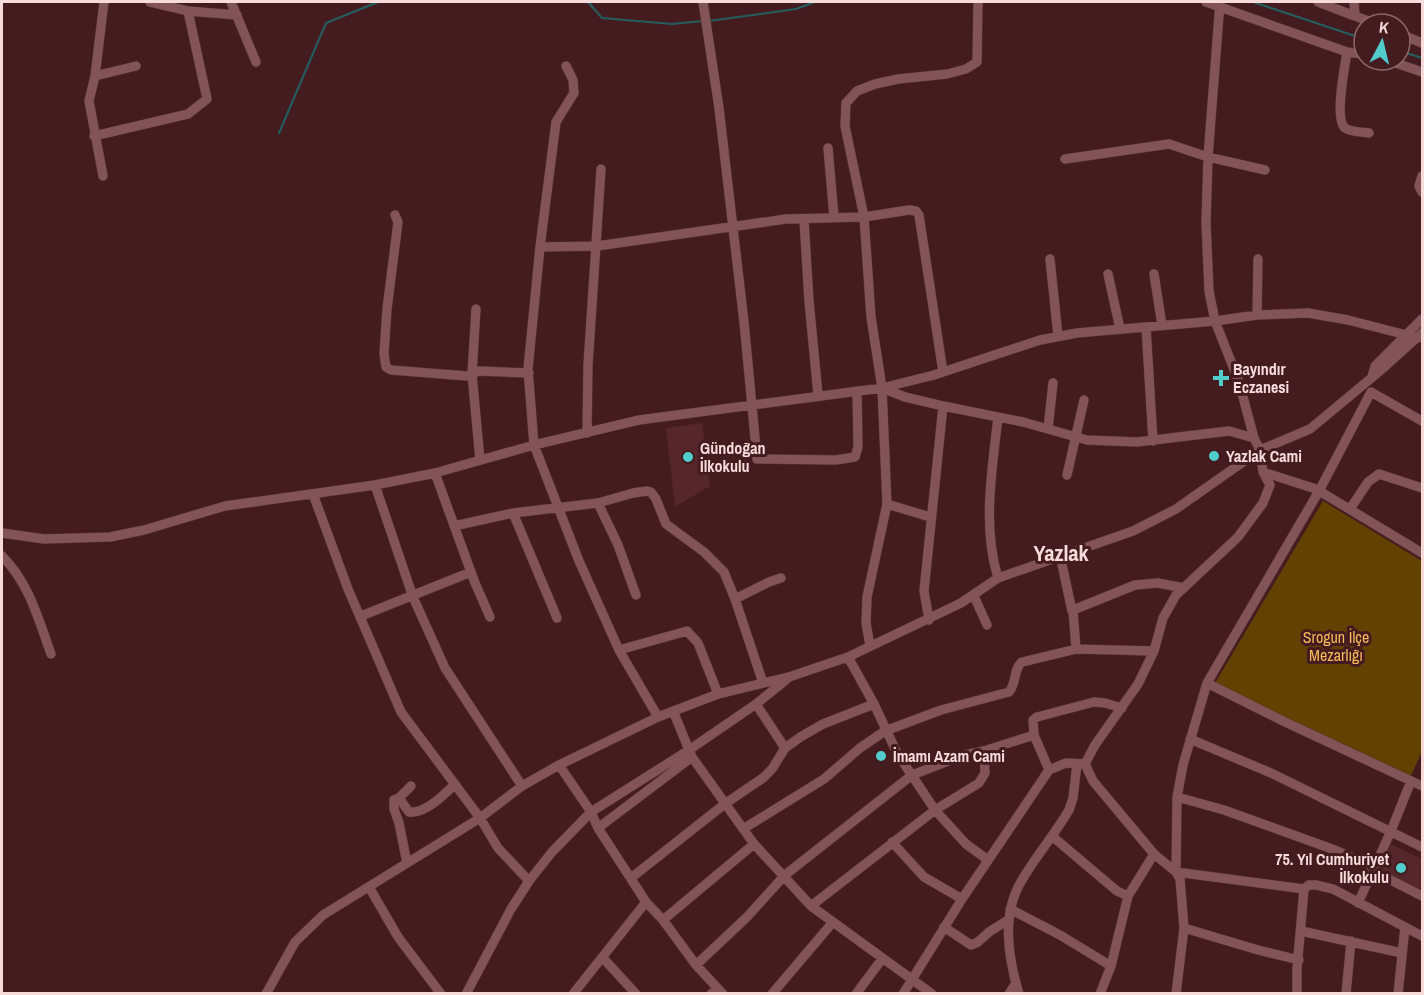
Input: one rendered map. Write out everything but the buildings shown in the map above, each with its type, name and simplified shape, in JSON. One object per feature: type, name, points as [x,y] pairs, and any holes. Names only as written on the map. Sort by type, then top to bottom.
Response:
[{"type":"street","points":[[103,176],[89,101],[95,76],[105,2]]},
{"type":"street","points":[[153,2],[188,11],[237,15]]},
{"type":"street","points":[[231,2],[256,62]]},
{"type":"street","points":[[870,646],[866,623],[867,597],[887,504],[882,388],[871,317],[864,217],[845,126],[846,103],[856,91],[875,84],[947,74],[966,69],[977,62],[978,2]]},
{"type":"street","points":[[1206,2],[1220,4],[1352,53]]},
{"type":"street","points":[[1318,2],[1352,15]]},
{"type":"street","points":[[703,3],[719,108],[744,322],[757,459],[836,460],[855,457],[858,447],[857,391]]},
{"type":"street","points":[[1019,993],[1008,920],[1021,880],[1053,837],[1069,810],[1081,764],[1138,684],[1154,651],[1163,618],[1176,594],[1238,537],[1263,502],[1270,485],[1263,472],[1260,450],[1254,438],[1239,382],[1215,321],[1209,291],[1206,223],[1208,157],[1220,4]]},
{"type":"street","points":[[94,136],[189,114],[207,99],[188,11]]},
{"type":"street","points":[[1347,52],[1341,96],[1341,121],[1344,128],[1369,133]]},
{"type":"street","points":[[95,76],[136,66]]},
{"type":"street","points":[[566,66],[573,80],[574,93],[556,122],[540,247],[529,373],[534,445],[579,561],[619,650],[658,717]]},
{"type":"street","points":[[1065,159],[1169,144],[1208,157],[1265,170]]},
{"type":"street","points":[[828,148],[834,217]]},
{"type":"street","points":[[586,433],[588,365],[601,169]]},
{"type":"street","points":[[1422,177],[1419,186],[1422,192]]},
{"type":"street","points":[[540,247],[597,246],[786,219],[864,217],[916,211],[919,215],[943,372]]},
{"type":"street","points":[[395,215],[398,222],[384,345],[386,367],[391,370],[459,375],[479,371],[529,373]]},
{"type":"street","points":[[804,220],[808,291],[819,395]]},
{"type":"street","points":[[1050,259],[1058,336]]},
{"type":"street","points":[[1257,315],[1258,259]]},
{"type":"street","points":[[1108,274],[1120,329]]},
{"type":"street","points":[[1154,274],[1162,325]]},
{"type":"street","points":[[476,309],[472,374],[480,460]]},
{"type":"street","points":[[2,533],[44,539],[110,537],[144,530],[225,506],[375,485],[435,473],[534,445],[639,420],[882,388],[943,372],[1058,336],[1257,315],[1308,313],[1348,320],[1407,335],[1420,335]]},
{"type":"street","points":[[1176,993],[1184,928],[1181,886],[1176,872],[1177,797],[1190,739],[1207,683],[1319,492],[1371,392],[1375,366],[1422,319]]},
{"type":"street","points":[[1146,327],[1153,441]]},
{"type":"street","points":[[266,993],[295,942],[323,915],[480,818],[522,786],[636,726],[718,694],[789,677],[848,657],[929,620],[974,596],[998,578],[1133,531],[1176,510],[1260,450],[1310,429],[1420,335]]},
{"type":"street","points":[[1047,429],[1053,383]]},
{"type":"street","points":[[882,388],[905,397],[998,417],[1087,440],[1153,441],[1229,431],[1254,438]]},
{"type":"street","points":[[1371,392],[1422,421]]},
{"type":"street","points":[[1067,475],[1084,400]]},
{"type":"street","points":[[929,620],[924,591],[943,406]]},
{"type":"street","points":[[998,417],[988,507],[991,555],[998,578]]},
{"type":"street","points":[[1263,472],[1319,492],[1422,553]]},
{"type":"street","points":[[435,473],[490,617]]},
{"type":"street","points":[[1350,509],[1368,482],[1379,474],[1422,488]]},
{"type":"street","points":[[375,485],[413,597],[445,668],[522,786]]},
{"type":"street","points":[[454,526],[513,513],[598,503],[633,493],[651,492],[666,524],[704,552],[724,572],[763,683]]},
{"type":"street","points":[[314,494],[348,589],[401,712],[480,818],[498,848],[529,881]]},
{"type":"street","points":[[598,503],[618,545],[636,595]]},
{"type":"street","points":[[887,504],[930,517]]},
{"type":"street","points":[[513,513],[557,618]]},
{"type":"street","points":[[1060,555],[1073,610],[1076,650]]},
{"type":"street","points":[[2,556],[19,576],[30,595],[51,654]]},
{"type":"street","points":[[361,616],[471,572]]},
{"type":"street","points":[[735,599],[780,578]]},
{"type":"street","points":[[1073,610],[1136,585],[1158,583],[1184,588]]},
{"type":"street","points":[[974,596],[987,625]]},
{"type":"street","points":[[619,650],[687,632],[698,644],[718,694]]},
{"type":"street","points":[[743,829],[824,779],[860,748],[885,731],[941,710],[1005,694],[1012,688],[1018,666],[1022,662],[1076,650],[1154,651]]},
{"type":"street","points":[[848,657],[897,753],[935,810],[966,844],[988,860]]},
{"type":"street","points":[[598,828],[789,677]]},
{"type":"street","points":[[1207,683],[1422,786]]},
{"type":"street","points":[[1049,770],[1034,735],[1032,724],[1036,717],[1094,702],[1122,708]]},
{"type":"street","points":[[756,704],[785,748]]},
{"type":"street","points":[[631,878],[772,770],[785,748],[823,724],[874,704]]},
{"type":"street","points":[[673,711],[691,754],[754,844],[811,906],[910,980],[932,993]]},
{"type":"street","points":[[696,965],[747,917],[784,875],[912,775],[964,755],[1034,735]]},
{"type":"street","points":[[1190,739],[1271,773],[1422,847]]},
{"type":"street","points":[[811,906],[935,810],[979,783],[985,773],[984,751]]},
{"type":"street","points":[[466,993],[511,909],[552,852],[591,812],[691,754]]},
{"type":"street","points":[[903,993],[962,899],[1049,770],[1066,763],[1081,764],[1154,854],[1176,872],[1304,889],[1309,885],[1316,885],[1333,890],[1422,936]]},
{"type":"street","points":[[559,765],[591,812],[598,828],[646,902],[663,920],[715,992]]},
{"type":"street","points":[[1358,903],[1411,781]]},
{"type":"street","points":[[399,798],[409,812],[416,813],[441,797],[455,784]]},
{"type":"street","points":[[407,863],[394,809],[394,800],[411,786]]},
{"type":"street","points":[[1177,797],[1271,826],[1356,859],[1422,896]]},
{"type":"street","points":[[1053,837],[1118,891],[1128,896]]},
{"type":"street","points":[[892,843],[924,877],[962,899]]},
{"type":"street","points":[[663,920],[754,844]]},
{"type":"street","points":[[1100,993],[1110,966],[1128,896],[1154,854]]},
{"type":"street","points":[[369,887],[398,937],[441,993]]},
{"type":"street","points":[[1297,993],[1304,889]]},
{"type":"street","points":[[573,993],[646,902]]},
{"type":"street","points":[[1010,909],[1060,935],[1110,966]]},
{"type":"street","points":[[944,927],[971,945],[1008,920]]},
{"type":"street","points":[[772,993],[833,922]]},
{"type":"street","points":[[1398,993],[1405,927]]},
{"type":"street","points":[[1184,928],[1299,960]]},
{"type":"street","points":[[1301,931],[1402,953]]},
{"type":"street","points":[[1346,993],[1351,941]]},
{"type":"street","points":[[603,958],[636,993]]},
{"type":"street","points":[[856,993],[882,959]]},
{"type":"street","points":[[1009,993],[1016,982]]},
{"type":"shaded area","name":"Gündoğan İlkokulu","points":[[702,423],[710,486],[675,507],[666,428]]},
{"type":"shaded area","name":"75. Yıl Cumhuriyet İlkokulu","points":[[1391,844],[1422,859],[1422,898],[1376,876]]},
{"type":"green space","name":"Srogun İlçe Mezarlığı","points":[[1323,501],[1422,561],[1422,751],[1411,776],[1214,685]]},
{"type":"waterway","points":[[279,133],[326,23],[378,2]]},
{"type":"waterway","points":[[588,2],[602,18],[672,24],[703,21]]},
{"type":"waterway","points":[[709,21],[796,9],[815,2]]},
{"type":"waterway","points":[[1253,2],[1352,35]]},
{"type":"waterway","points":[[1412,55],[1422,58]]},
{"type":"place","name":"Bayındır Eczanesi","points":[[1221,378]]},
{"type":"place","name":"Yazlak Cami","points":[[1214,456]]},
{"type":"place","name":"Gündoğan İlkokulu","points":[[688,457]]},
{"type":"place","name":"İmamı Azam Cami","points":[[881,756]]},
{"type":"place","name":"75. Yıl Cumhuriyet İlkokulu","points":[[1401,868]]},
{"type":"district","name":"Yazlak","points":[[1061,553]]}]
